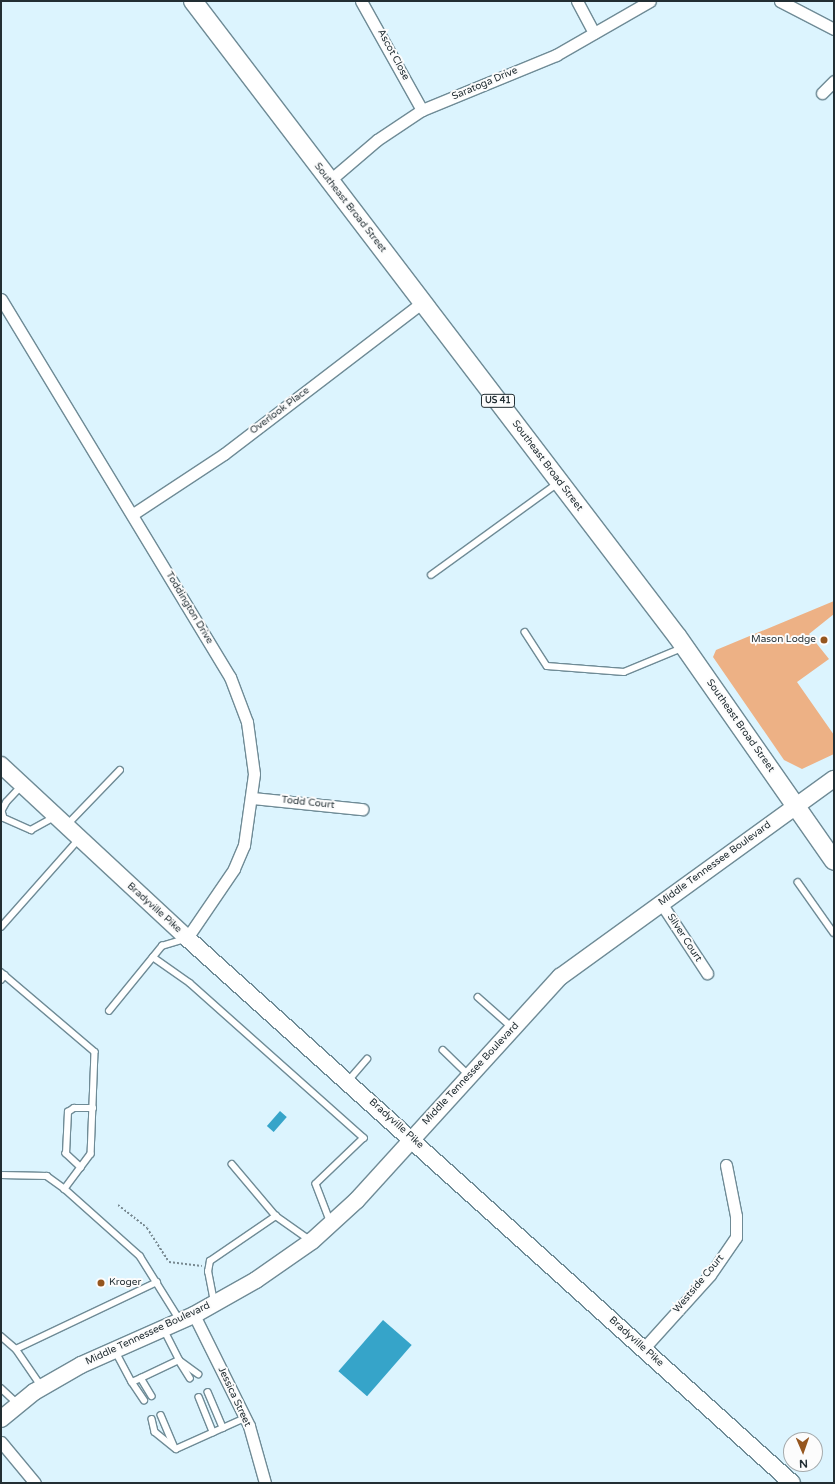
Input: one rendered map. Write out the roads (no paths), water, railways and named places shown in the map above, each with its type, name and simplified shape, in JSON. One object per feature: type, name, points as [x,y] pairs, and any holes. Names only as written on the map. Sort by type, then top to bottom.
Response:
[{"type":"main road","name":"Southeast Broad Street","points":[[193,1],[329,182],[423,302],[684,647],[834,861]]},
{"type":"main road","name":"Bradyville Pike","points":[[1,765],[60,822],[187,938],[412,1138],[792,1483]]},
{"type":"main road","name":"Middle Tennessee Boulevard","points":[[1,1419],[18,1404],[43,1387],[115,1350],[187,1318],[269,1272],[312,1241],[412,1138],[560,977],[834,779]]},
{"type":"street","name":"Ascot Close","points":[[361,1],[375,20],[422,110]]},
{"type":"street","points":[[577,1],[594,33]]},
{"type":"street","name":"Saratoga Drive","points":[[329,182],[377,140],[422,110],[556,54],[650,1]]},
{"type":"street","points":[[780,1],[834,28]]},
{"type":"street","points":[[822,93],[834,81]]},
{"type":"street","name":"Toddington Drive","points":[[1,299],[133,514],[230,677],[247,722],[253,752],[253,798],[239,859],[187,938]]},
{"type":"street","name":"Overlook Place","points":[[133,514],[224,454],[423,302]]},
{"type":"street","name":"Todd Court","points":[[253,798],[362,809]]},
{"type":"street","name":"Silver Court","points":[[661,903],[707,974]]},
{"type":"street","name":"Westside Court","points":[[644,1348],[710,1275],[736,1237],[736,1216],[726,1165]]},
{"type":"street","name":"Jessica Street","points":[[187,1318],[245,1418],[265,1483]]},
{"type":"street","points":[[1,1442],[35,1483]]},
{"type":"lane","points":[[431,575],[560,482]]},
{"type":"lane","points":[[525,632],[547,666],[624,672],[684,647]]},
{"type":"lane","points":[[23,786],[7,802],[2,811],[4,818],[30,830],[60,822],[120,770]]},
{"type":"lane","points":[[1,927],[79,839]]},
{"type":"lane","points":[[798,882],[834,933]]},
{"type":"lane","points":[[109,1011],[162,946],[187,938]]},
{"type":"lane","points":[[153,957],[190,983],[364,1138],[316,1184],[331,1223]]},
{"type":"lane","points":[[2,976],[95,1052],[91,1154],[65,1189]]},
{"type":"lane","points":[[478,997],[513,1028]]},
{"type":"lane","points":[[443,1050],[469,1075]]},
{"type":"lane","points":[[348,1081],[367,1059]]},
{"type":"lane","points":[[80,1168],[66,1154],[68,1112],[74,1108],[93,1108]]},
{"type":"lane","points":[[232,1164],[276,1216],[312,1241]]},
{"type":"lane","points":[[1,1175],[46,1176],[65,1189],[140,1256],[157,1282],[187,1318]]},
{"type":"lane","points":[[214,1303],[209,1266],[219,1254],[276,1216]]},
{"type":"lane","points":[[16,1349],[157,1282]]},
{"type":"lane","points":[[163,1328],[190,1378]]},
{"type":"lane","points":[[1,1336],[16,1349],[43,1387]]},
{"type":"lane","points":[[115,1350],[132,1382],[144,1400]]},
{"type":"lane","points":[[179,1360],[198,1374]]},
{"type":"lane","points":[[132,1382],[179,1360]]},
{"type":"lane","points":[[141,1378],[152,1396]]},
{"type":"lane","points":[[1,1388],[18,1404]]},
{"type":"lane","points":[[208,1392],[222,1428]]},
{"type":"lane","points":[[198,1397],[213,1432]]},
{"type":"lane","points":[[161,1415],[176,1449]]},
{"type":"lane","points":[[176,1449],[245,1418]]},
{"type":"lane","points":[[152,1419],[155,1432],[176,1449]]},
{"type":"water","points":[[280,1111],[287,1117],[274,1132],[267,1126]]},
{"type":"water","points":[[383,1320],[412,1345],[367,1396],[338,1371]]},
{"type":"place","name":"Mason Lodge","points":[[824,640]]},
{"type":"place","name":"Kroger","points":[[101,1283]]}]
